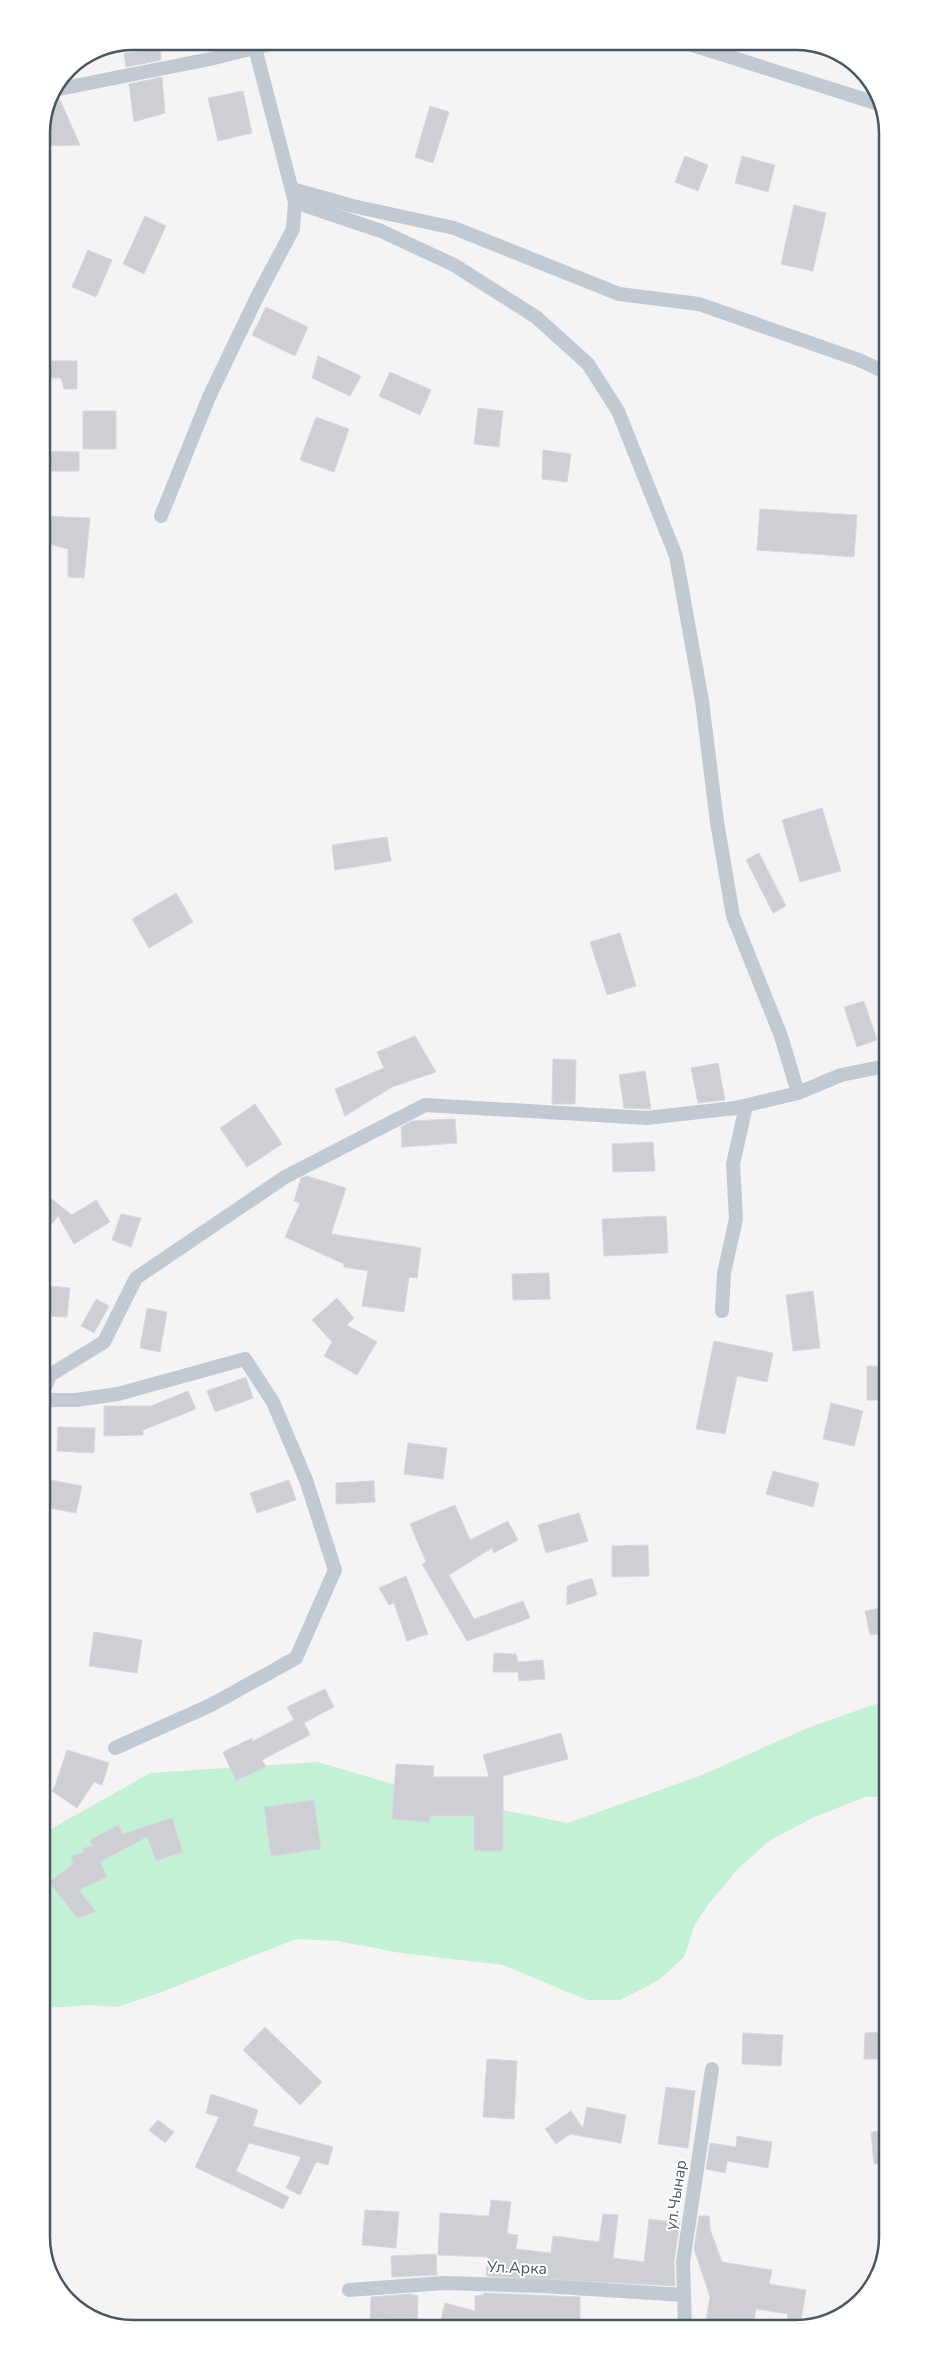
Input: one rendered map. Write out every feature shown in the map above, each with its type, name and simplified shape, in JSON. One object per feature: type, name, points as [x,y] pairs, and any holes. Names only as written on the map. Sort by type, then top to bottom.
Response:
[{"type":"street","points":[[63,88],[245,50]]},
{"type":"street","points":[[161,516],[209,397],[256,298],[293,229],[294,195],[256,50]]},
{"type":"street","points":[[708,50],[873,102]]},
{"type":"street","points":[[294,195],[454,228],[619,294],[699,304],[859,360],[879,369]]},
{"type":"street","points":[[294,195],[381,231],[454,265],[536,317],[588,364],[618,411],[676,556],[702,701],[717,822],[733,916],[781,1036],[798,1093]]},
{"type":"street","points":[[50,1375],[104,1342],[136,1278],[285,1177],[425,1105],[646,1118],[746,1106],[798,1093],[841,1075],[879,1067]]},
{"type":"street","points":[[722,1311],[724,1273],[736,1219],[733,1164],[746,1106]]},
{"type":"street","points":[[50,1400],[76,1400],[118,1394],[245,1359],[273,1402],[303,1472],[335,1570],[296,1658],[211,1706],[115,1748]]},
{"type":"street","name":"ул.Чынар","points":[[685,2320],[683,2262],[712,2070]]},
{"type":"street","name":"Ул.Арка","points":[[349,2290],[444,2283],[543,2286],[684,2296]]},
{"type":"green space","points":[[879,1703],[879,1797],[865,1797],[812,1818],[769,1841],[740,1867],[710,1902],[695,1924],[684,1957],[659,1980],[620,2000],[587,2000],[503,1965],[401,1953],[338,1941],[296,1939],[159,1993],[117,2007],[91,2005],[50,2008],[50,1830],[150,1773],[318,1762],[433,1796],[568,1823],[702,1775],[810,1727]]},
{"type":"building","points":[[161,50],[161,60],[126,67],[124,53]]},
{"type":"building","points":[[162,77],[165,113],[134,122],[129,84]]},
{"type":"building","points":[[243,91],[252,133],[218,141],[208,98]]},
{"type":"building","points":[[58,98],[59,98],[80,145],[50,146],[50,127]]},
{"type":"building","points":[[430,106],[449,112],[433,163],[415,157]]},
{"type":"building","points":[[685,156],[708,165],[698,191],[675,182]]},
{"type":"building","points":[[742,156],[775,165],[768,192],[735,183]]},
{"type":"building","points":[[794,205],[826,213],[813,271],[781,264]]},
{"type":"building","points":[[145,216],[166,226],[144,274],[123,264]]},
{"type":"building","points":[[88,250],[112,260],[96,297],[72,287]]},
{"type":"building","points":[[266,307],[308,327],[295,356],[252,335]]},
{"type":"building","points":[[318,356],[361,376],[350,396],[312,378]]},
{"type":"building","points":[[50,361],[77,361],[77,389],[64,389],[61,378],[50,378]]},
{"type":"building","points":[[390,372],[431,390],[420,415],[379,396]]},
{"type":"building","points":[[478,408],[503,411],[499,447],[474,444]]},
{"type":"building","points":[[83,411],[116,411],[116,449],[83,449]]},
{"type":"building","points":[[316,417],[349,429],[334,472],[300,460]]},
{"type":"building","points":[[543,450],[571,454],[567,482],[542,479]]},
{"type":"building","points":[[50,451],[79,452],[79,471],[50,471]]},
{"type":"building","points":[[760,509],[857,515],[854,557],[757,550]]},
{"type":"building","points":[[50,516],[90,518],[84,578],[68,577],[68,549],[50,544]]},
{"type":"building","points":[[822,808],[841,871],[800,882],[782,820]]},
{"type":"building","points":[[387,837],[391,861],[335,870],[332,845]]},
{"type":"building","points":[[759,853],[786,906],[773,913],[746,860]]},
{"type":"building","points":[[176,893],[193,922],[149,948],[132,919]]},
{"type":"building","points":[[620,933],[636,986],[607,995],[590,942]]},
{"type":"building","points":[[864,1001],[877,1040],[857,1047],[844,1007]]},
{"type":"building","points":[[415,1036],[436,1072],[392,1087],[345,1116],[335,1089],[384,1068],[377,1052]]},
{"type":"building","points":[[553,1059],[576,1060],[575,1104],[552,1104]]},
{"type":"building","points":[[718,1063],[725,1100],[698,1103],[691,1068]]},
{"type":"building","points":[[645,1071],[651,1109],[624,1108],[619,1075]]},
{"type":"building","points":[[255,1104],[282,1144],[247,1167],[220,1128]]},
{"type":"building","points":[[455,1119],[457,1143],[402,1147],[401,1127],[412,1121]]},
{"type":"building","points":[[653,1142],[655,1171],[613,1172],[612,1144]]},
{"type":"building","points":[[307,1176],[346,1188],[331,1234],[421,1248],[417,1278],[409,1277],[404,1312],[362,1306],[368,1271],[344,1267],[344,1264],[285,1237],[300,1203],[294,1201],[301,1178]]},
{"type":"building","points":[[50,1198],[72,1215],[96,1200],[110,1222],[74,1244],[58,1216],[50,1226]]},
{"type":"building","points":[[121,1214],[141,1218],[131,1247],[112,1240]]},
{"type":"building","points":[[666,1216],[668,1253],[604,1256],[602,1219]]},
{"type":"building","points":[[549,1273],[550,1299],[513,1300],[512,1274]]},
{"type":"building","points":[[50,1286],[70,1288],[67,1317],[50,1316]]},
{"type":"building","points":[[813,1291],[820,1348],[793,1351],[786,1295]]},
{"type":"building","points":[[337,1298],[354,1318],[347,1325],[377,1342],[357,1375],[324,1356],[332,1342],[312,1320]]},
{"type":"building","points":[[96,1299],[109,1306],[94,1333],[81,1326]]},
{"type":"building","points":[[147,1308],[167,1312],[160,1352],[140,1348]]},
{"type":"building","points":[[714,1341],[773,1353],[767,1382],[737,1376],[725,1434],[696,1429]]},
{"type":"building","points":[[867,1366],[879,1366],[879,1400],[867,1400]]},
{"type":"building","points":[[246,1377],[253,1398],[215,1412],[207,1391]]},
{"type":"building","points":[[188,1391],[196,1409],[143,1430],[143,1435],[104,1436],[104,1406],[151,1406]]},
{"type":"building","points":[[831,1403],[863,1411],[854,1446],[823,1439]]},
{"type":"building","points":[[58,1427],[95,1428],[94,1453],[57,1451]]},
{"type":"building","points":[[408,1443],[447,1448],[443,1479],[404,1474]]},
{"type":"building","points":[[773,1471],[819,1483],[813,1507],[766,1494]]},
{"type":"building","points":[[50,1480],[82,1486],[76,1513],[50,1508]]},
{"type":"building","points":[[289,1480],[296,1500],[257,1513],[250,1493]]},
{"type":"building","points":[[374,1481],[375,1502],[336,1504],[336,1483]]},
{"type":"building","points":[[455,1505],[470,1540],[508,1521],[518,1540],[494,1553],[492,1548],[449,1575],[474,1619],[523,1601],[530,1618],[467,1641],[422,1564],[426,1562],[410,1524]]},
{"type":"building","points":[[579,1513],[588,1541],[546,1553],[538,1525]]},
{"type":"building","points":[[648,1545],[649,1576],[612,1577],[612,1546]]},
{"type":"building","points":[[406,1576],[428,1634],[407,1641],[394,1603],[389,1605],[379,1588]]},
{"type":"building","points":[[592,1578],[597,1595],[567,1605],[567,1586]]},
{"type":"building","points":[[879,1608],[879,1633],[870,1635],[865,1611]]},
{"type":"building","points":[[94,1632],[142,1640],[137,1673],[89,1666]]},
{"type":"building","points":[[494,1653],[516,1654],[518,1662],[543,1660],[545,1679],[519,1681],[518,1672],[493,1672]]},
{"type":"building","points":[[325,1689],[334,1707],[304,1723],[310,1735],[262,1760],[266,1767],[236,1781],[223,1752],[252,1738],[253,1741],[294,1720],[287,1707]]},
{"type":"building","points":[[561,1733],[568,1759],[503,1776],[503,1851],[474,1851],[474,1816],[430,1816],[430,1822],[392,1819],[396,1764],[434,1766],[433,1777],[489,1777],[483,1755]]},
{"type":"building","points":[[67,1750],[109,1763],[102,1785],[94,1782],[77,1808],[52,1791]]},
{"type":"building","points":[[314,1800],[321,1849],[271,1856],[264,1807]]},
{"type":"building","points":[[172,1818],[183,1852],[156,1861],[147,1837],[100,1862],[107,1877],[79,1890],[96,1912],[77,1918],[50,1881],[73,1864],[71,1856],[84,1852],[83,1848],[93,1846],[90,1840],[118,1825],[123,1834]]},
{"type":"building","points":[[265,2027],[322,2082],[300,2105],[243,2050]]},
{"type":"building","points":[[879,2032],[879,2059],[864,2059],[865,2033]]},
{"type":"building","points":[[743,2033],[783,2035],[781,2066],[742,2064]]},
{"type":"building","points":[[487,2059],[517,2061],[514,2119],[483,2117]]},
{"type":"building","points":[[666,2087],[695,2091],[688,2148],[658,2144]]},
{"type":"building","points":[[211,2094],[258,2110],[253,2126],[333,2147],[328,2165],[316,2162],[300,2195],[286,2188],[301,2157],[249,2143],[236,2171],[289,2197],[283,2209],[195,2167],[219,2117],[206,2113]]},
{"type":"building","points":[[587,2107],[626,2115],[621,2143],[570,2134],[556,2144],[545,2129],[571,2111],[583,2128]]},
{"type":"building","points":[[158,2120],[174,2132],[165,2143],[149,2130]]},
{"type":"building","points":[[879,2131],[879,2164],[874,2164],[871,2132]]},
{"type":"building","points":[[737,2136],[772,2142],[768,2168],[727,2161],[725,2173],[706,2169],[710,2143],[736,2147]]},
{"type":"building","points":[[491,2200],[511,2202],[507,2234],[518,2235],[516,2249],[551,2253],[553,2236],[599,2242],[603,2214],[618,2215],[613,2258],[644,2262],[649,2219],[680,2223],[674,2261],[675,2286],[486,2276],[488,2257],[438,2255],[440,2213],[489,2216]]},
{"type":"building","points":[[365,2210],[399,2212],[396,2248],[362,2245]]},
{"type":"building","points":[[699,2216],[709,2216],[710,2229],[722,2262],[772,2270],[769,2284],[806,2290],[801,2320],[787,2320],[788,2314],[756,2309],[754,2320],[706,2320],[710,2297],[694,2249]]},
{"type":"building","points":[[436,2254],[437,2275],[392,2277],[391,2256]]},
{"type":"building","points":[[484,2293],[580,2297],[580,2320],[441,2320],[445,2303],[475,2311],[475,2296],[484,2295]]},
{"type":"building","points":[[410,2294],[418,2296],[417,2320],[370,2318],[371,2297]]}]
